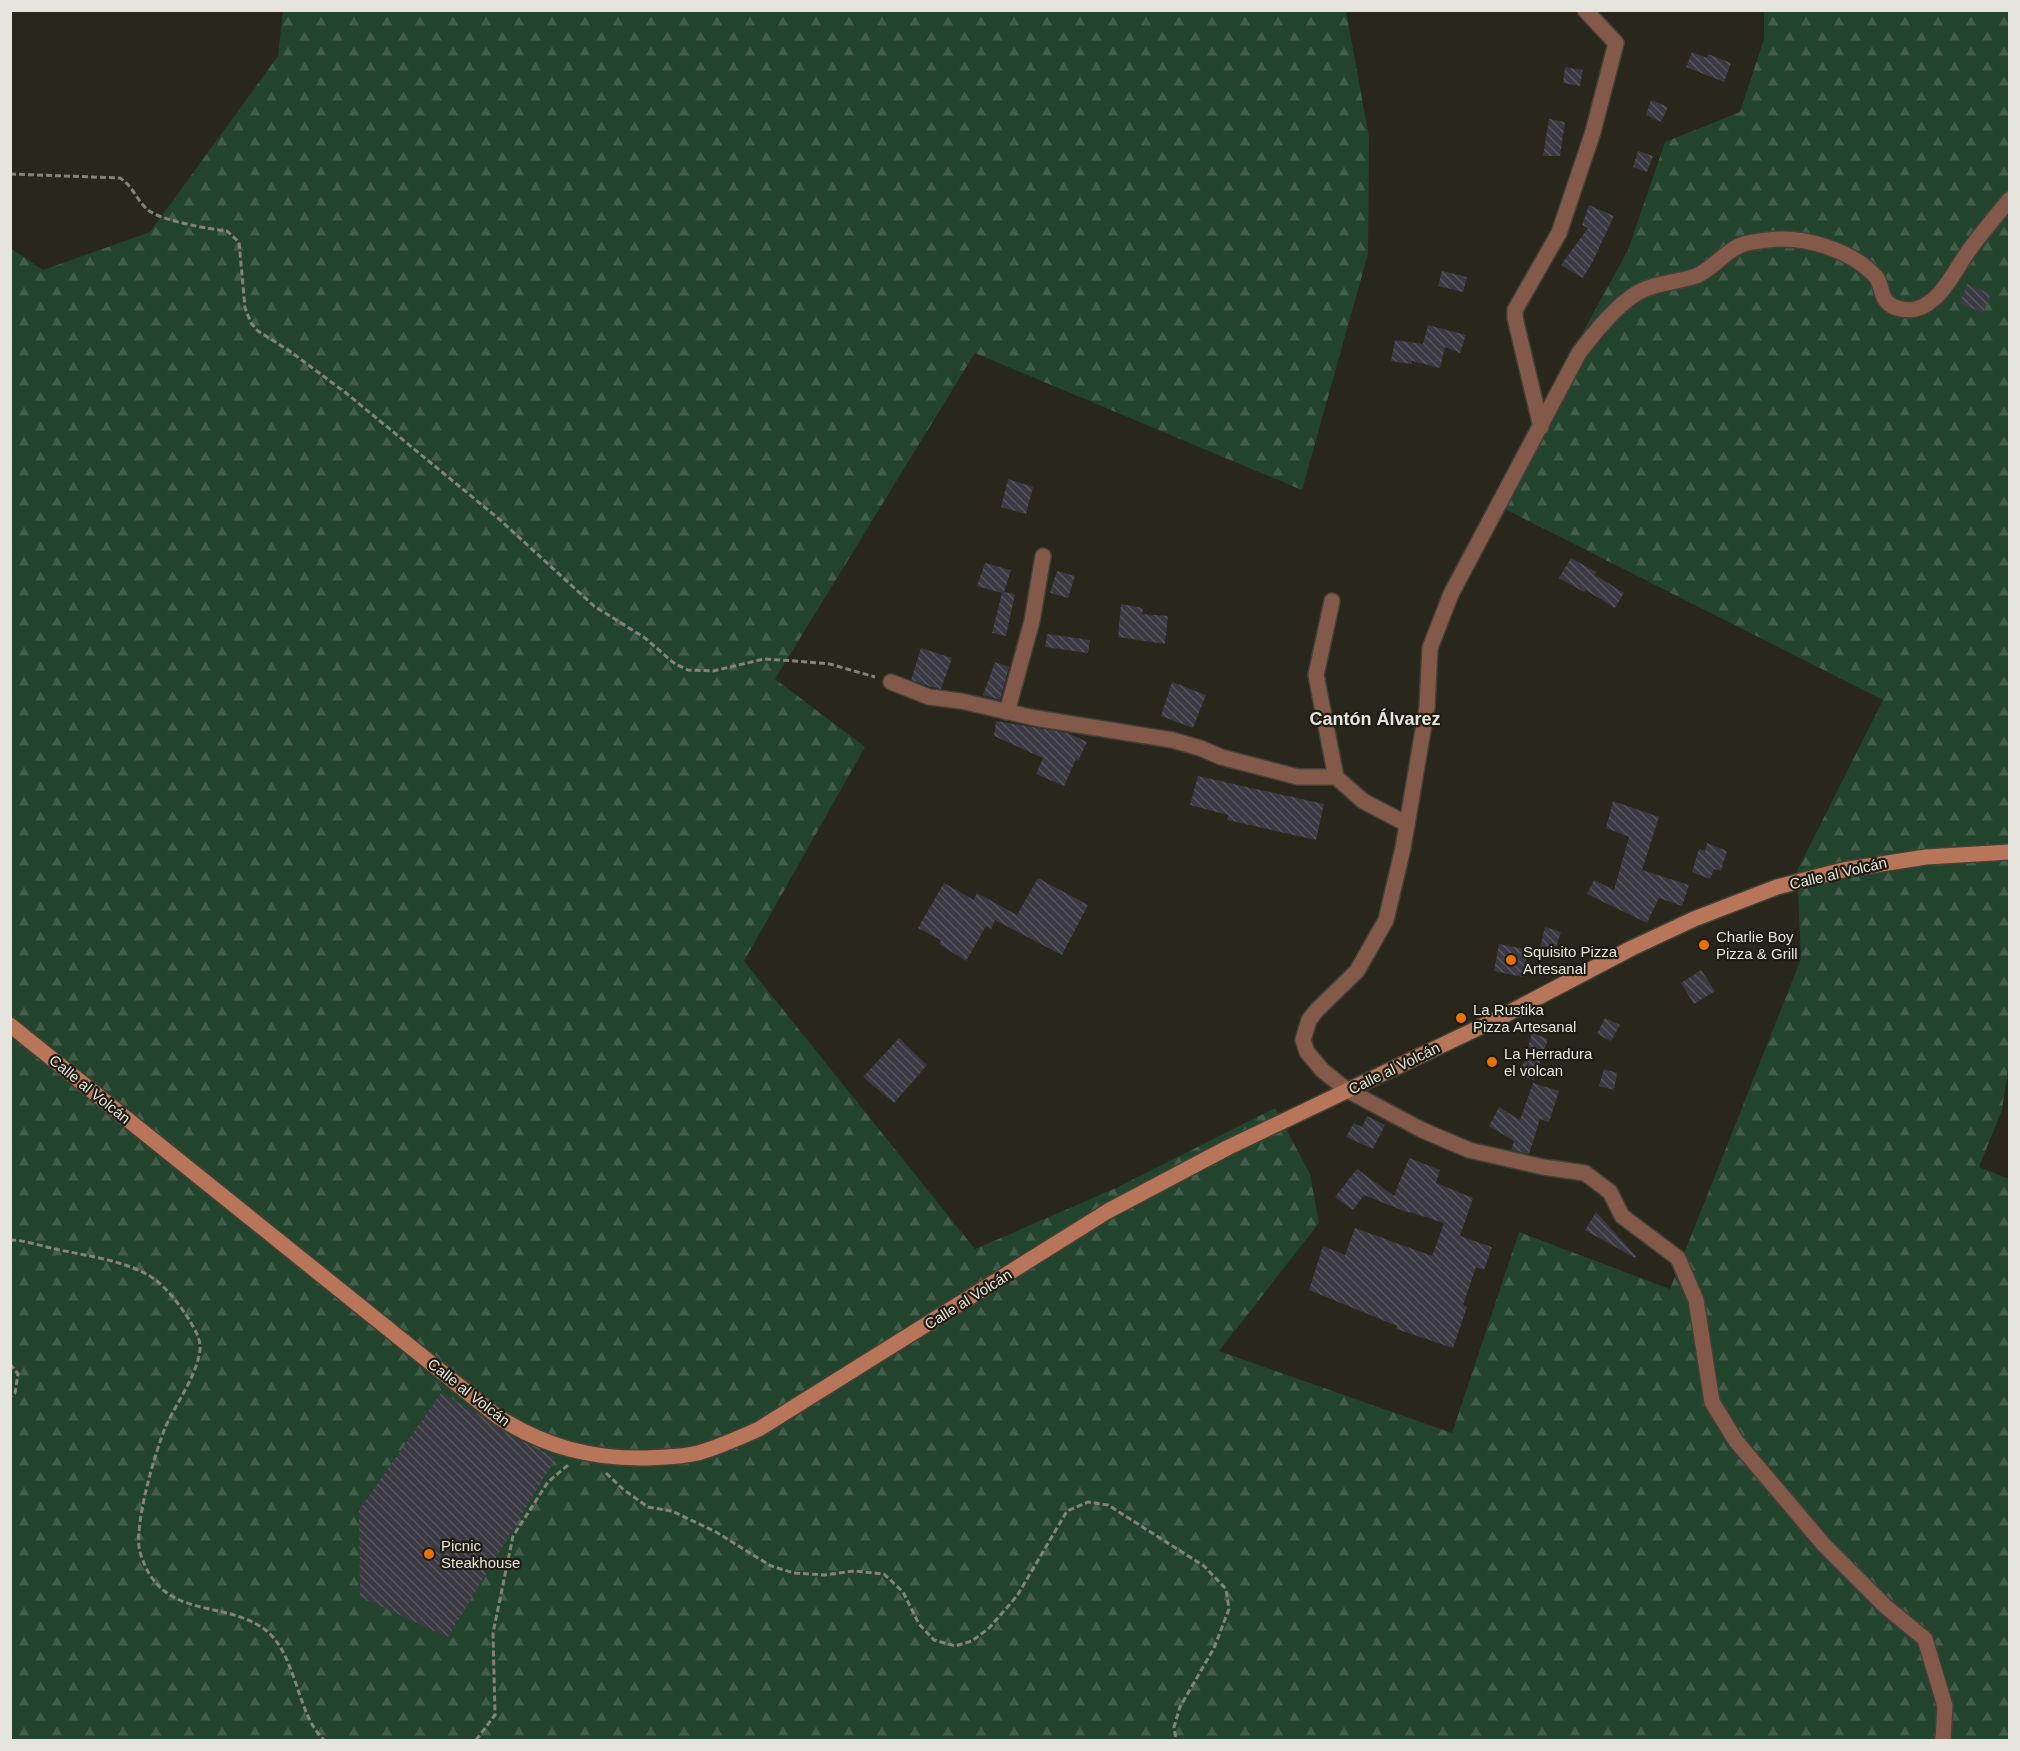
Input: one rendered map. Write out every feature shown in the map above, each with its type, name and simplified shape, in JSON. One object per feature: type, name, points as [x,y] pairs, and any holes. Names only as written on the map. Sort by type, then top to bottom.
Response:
[{"type":"street","points":[[1541,427],[1515,310],[1558,233],[1593,132],[1616,43],[1585,10]]},
{"type":"street","points":[[1943,1740],[1945,1706],[1925,1639],[1885,1606],[1824,1545],[1736,1442],[1712,1402],[1696,1300],[1678,1258],[1622,1216],[1610,1192],[1586,1173],[1543,1167],[1469,1150],[1422,1130],[1347,1090],[1315,1063],[1307,1052],[1303,1040],[1310,1020],[1317,1010],[1357,971],[1386,920],[1407,825],[1427,707],[1431,648],[1436,630],[1451,594],[1579,353],[1589,339],[1620,306],[1642,290],[1702,273],[1742,245],[1769,239],[1810,241],[1838,250],[1878,278],[1887,302],[1897,308],[1917,309],[1932,301],[1979,237],[2010,200]]},
{"type":"street","points":[[1006,711],[1032,621],[1043,556]]},
{"type":"street","points":[[1332,601],[1316,675],[1336,777],[1363,801],[1407,825]]},
{"type":"street","points":[[891,682],[929,697],[961,701],[1085,727],[1172,740],[1221,757],[1298,777],[1336,777]]},
{"type":"street","name":"Calle al Volcán","points":[[10,1025],[480,1403],[518,1429],[555,1446],[582,1454],[610,1457],[676,1457],[718,1447],[759,1429],[1108,1211],[1227,1148],[1499,1017],[1673,928],[1777,887],[1843,870],[1926,856],[2010,852]]},
{"type":"path","points":[[10,174],[120,178],[132,188],[150,212],[166,218],[227,231],[235,236],[239,242],[245,308],[251,323],[258,331],[291,352],[346,393],[525,541],[594,606],[645,638],[675,664],[688,670],[713,671],[764,659],[795,661],[830,664],[891,682]]},
{"type":"path","points":[[10,1240],[128,1266],[158,1281],[183,1310],[197,1332],[201,1347],[198,1363],[165,1430],[145,1494],[139,1523],[139,1550],[148,1572],[159,1587],[188,1605],[246,1619],[268,1633],[282,1652],[313,1726],[324,1740]]},
{"type":"path","points":[[10,1364],[18,1374],[15,1393],[10,1397]]},
{"type":"path","points":[[476,1740],[495,1715],[493,1633],[513,1536],[548,1482],[582,1454],[648,1507],[672,1512],[716,1532],[771,1566],[794,1573],[824,1575],[854,1571],[884,1574],[903,1592],[919,1624],[934,1640],[955,1646],[972,1641],[988,1628],[1017,1596],[1067,1511],[1088,1502],[1108,1505],[1204,1566],[1226,1589],[1229,1609],[1214,1648],[1180,1707],[1174,1727],[1176,1740]]},
{"type":"green space","points":[[283,11],[1346,11],[1369,137],[1368,254],[1302,490],[975,353],[775,679],[865,747],[744,961],[975,1249],[1116,1188],[1275,1108],[1310,1174],[1319,1223],[1219,1351],[1452,1433],[1519,1232],[1670,1289],[1801,959],[1797,871],[1883,700],[1499,506],[1553,387],[1628,250],[1665,142],[1740,112],[1764,39],[1764,11],[2009,11],[2010,1055],[2002,1110],[1979,1167],[2009,1179],[2009,1740],[11,1740],[10,248],[43,270],[150,232],[278,56]]},
{"type":"building","points":[[1692,52],[1707,58],[1708,54],[1731,63],[1724,82],[1686,67]]},
{"type":"building","points":[[1565,67],[1583,70],[1580,86],[1563,83]]},
{"type":"building","points":[[1651,100],[1668,107],[1661,122],[1646,115]]},
{"type":"building","points":[[1549,119],[1565,122],[1560,156],[1543,156]]},
{"type":"building","points":[[1638,151],[1653,156],[1647,172],[1633,167]]},
{"type":"building","points":[[1589,205],[1614,216],[1583,278],[1561,265],[1588,228],[1582,225]]},
{"type":"building","points":[[1442,271],[1467,277],[1463,292],[1438,286]]},
{"type":"building","points":[[1967,284],[1991,294],[1983,313],[1960,303]]},
{"type":"building","points":[[1428,325],[1466,335],[1460,353],[1445,347],[1440,368],[1412,361],[1412,364],[1391,361],[1395,340],[1423,344]]},
{"type":"building","points":[[1008,479],[1033,487],[1026,514],[1001,507]]},
{"type":"building","points":[[1571,558],[1596,572],[1595,575],[1624,593],[1615,608],[1586,590],[1584,592],[1559,578]]},
{"type":"building","points":[[985,563],[1011,570],[1004,592],[1015,594],[1006,636],[992,633],[1002,593],[977,586]]},
{"type":"building","points":[[1057,571],[1075,576],[1068,598],[1050,593]]},
{"type":"building","points":[[1121,604],[1143,608],[1142,614],[1168,616],[1165,644],[1118,637]]},
{"type":"building","points":[[1047,634],[1090,640],[1088,653],[1045,647]]},
{"type":"building","points":[[921,648],[952,658],[941,689],[911,680]]},
{"type":"building","points":[[995,662],[1009,667],[1000,700],[983,695]]},
{"type":"building","points":[[1172,682],[1206,695],[1193,728],[1161,716]]},
{"type":"building","points":[[996,721],[1068,733],[1087,742],[1078,761],[1076,759],[1064,786],[1036,774],[1043,758],[994,736]]},
{"type":"building","points":[[1198,776],[1324,804],[1316,840],[1227,820],[1228,815],[1190,805]]},
{"type":"building","points":[[1613,801],[1659,817],[1642,870],[1689,885],[1682,906],[1659,898],[1647,923],[1587,894],[1594,880],[1614,890],[1629,837],[1606,828]]},
{"type":"building","points":[[1707,843],[1727,851],[1721,871],[1714,869],[1710,879],[1692,872],[1699,849],[1705,851]]},
{"type":"building","points":[[1038,878],[1088,905],[1062,955],[995,920],[991,929],[986,926],[966,961],[939,944],[941,940],[918,928],[944,883],[974,900],[977,893],[1017,915]]},
{"type":"building","points":[[1545,927],[1561,932],[1554,953],[1540,948]]},
{"type":"building","name":"Squisito Pizza Artesanal","points":[[1499,944],[1528,950],[1523,977],[1494,971]]},
{"type":"building","points":[[1701,970],[1715,991],[1694,1004],[1681,983]]},
{"type":"building","points":[[1605,1018],[1620,1025],[1611,1041],[1597,1034]]},
{"type":"building","points":[[1532,1033],[1548,1039],[1534,1080],[1520,1075]]},
{"type":"building","points":[[899,1038],[927,1065],[894,1103],[863,1077]]},
{"type":"building","points":[[1604,1069],[1617,1073],[1614,1090],[1599,1086]]},
{"type":"building","points":[[1533,1083],[1559,1091],[1549,1122],[1540,1119],[1529,1154],[1511,1150],[1514,1141],[1489,1126],[1499,1107],[1520,1120]]},
{"type":"building","points":[[1367,1116],[1385,1125],[1373,1149],[1346,1137],[1354,1123],[1362,1127]]},
{"type":"building","points":[[1409,1158],[1440,1170],[1436,1183],[1473,1198],[1460,1236],[1492,1247],[1484,1270],[1476,1267],[1463,1305],[1467,1307],[1453,1348],[1396,1329],[1397,1326],[1309,1290],[1323,1246],[1345,1255],[1355,1228],[1432,1256],[1444,1223],[1409,1213],[1364,1195],[1353,1210],[1335,1197],[1357,1169],[1394,1196]]},
{"type":"building","points":[[1596,1212],[1636,1256],[1635,1258],[1585,1230]]},
{"type":"building","name":"Picnic Steakhouse","points":[[441,1393],[511,1436],[556,1458],[448,1637],[360,1597],[359,1510]]},
{"type":"place","name":"Charlie Boy Pizza & Grill","points":[[1704,945]]},
{"type":"place","name":"Squisito Pizza Artesanal","points":[[1511,960]]},
{"type":"place","name":"La Rustika Pizza Artesanal","points":[[1461,1018]]},
{"type":"place","name":"La Herradura el volcan","points":[[1492,1062]]},
{"type":"place","name":"Picnic Steakhouse","points":[[429,1554]]},
{"type":"district","name":"Cantón Álvarez","points":[[1375,719]]}]
